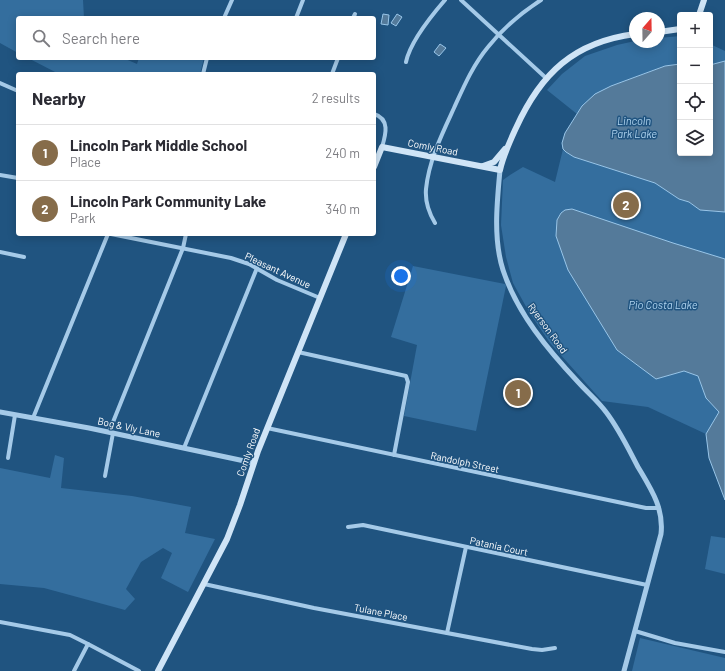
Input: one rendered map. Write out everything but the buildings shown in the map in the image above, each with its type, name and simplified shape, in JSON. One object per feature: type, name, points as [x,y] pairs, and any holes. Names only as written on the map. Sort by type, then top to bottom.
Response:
[{"type":"main road","points":[[699,12],[704,0]]},
{"type":"main road","points":[[665,31],[677,29]]},
{"type":"main road","name":"Ryerson Road","points":[[500,170],[514,132],[530,100],[546,78],[563,62],[588,47],[612,38],[629,35]]},
{"type":"main road","points":[[481,166],[490,164],[497,159],[514,132]]},
{"type":"main road","points":[[376,162],[382,147]]},
{"type":"main road","name":"Comly Road","points":[[382,147],[500,170]]},
{"type":"main road","name":"Comly Road","points":[[158,671],[234,524],[267,428],[345,236]]},
{"type":"street","points":[[225,16],[232,0]]},
{"type":"street","points":[[297,16],[303,0]]},
{"type":"street","points":[[406,62],[411,48],[425,26],[445,0]]},
{"type":"street","points":[[462,0],[546,78]]},
{"type":"street","points":[[435,223],[430,214],[426,198],[426,189],[433,157],[437,143],[468,77],[481,56],[498,35],[520,14],[541,0]]},
{"type":"street","points":[[204,72],[207,60]]},
{"type":"street","points":[[333,72],[337,60]]},
{"type":"street","points":[[0,83],[16,90]]},
{"type":"street","points":[[376,115],[381,116],[386,124],[382,147]]},
{"type":"street","name":"Ryerson Road","points":[[500,170],[497,219],[498,250],[503,270],[509,285],[522,311],[541,338],[578,383],[598,402],[613,422],[648,483],[659,508],[662,525],[661,534],[624,671]]},
{"type":"street","points":[[0,175],[16,178]]},
{"type":"street","points":[[34,418],[108,236]]},
{"type":"street","name":"Pleasant Avenue","points":[[120,236],[231,258],[249,264],[277,280],[320,298]]},
{"type":"street","points":[[105,476],[111,433],[183,248],[186,236]]},
{"type":"street","points":[[0,252],[24,257]]},
{"type":"street","points":[[184,448],[257,268]]},
{"type":"street","points":[[298,352],[400,373],[407,377],[408,382],[394,456]]},
{"type":"street","name":"Bog & Vly Lane","points":[[0,412],[111,433],[254,464]]},
{"type":"street","points":[[8,458],[15,415]]},
{"type":"street","name":"Randolph Street","points":[[267,428],[646,508],[659,508]]},
{"type":"street","name":"Patania Court","points":[[348,527],[363,525],[647,585]]},
{"type":"street","points":[[447,633],[466,547]]},
{"type":"street","name":"Tulane Place","points":[[204,584],[314,608],[532,649],[542,650],[555,648]]},
{"type":"street","points":[[0,622],[70,635],[139,671]]},
{"type":"street","points":[[635,631],[675,643],[725,652]]},
{"type":"street","points":[[74,671],[88,644]]},
{"type":"shaded area","points":[[0,0],[83,0],[84,16],[16,16],[16,52],[0,43]]},
{"type":"shaded area","points":[[677,36],[677,64],[664,66],[611,86],[582,106],[577,114],[547,90],[562,74],[585,56],[629,42],[629,48],[665,48],[665,37]]},
{"type":"shaded area","points":[[713,45],[725,51],[725,61],[713,64]]},
{"type":"shaded area","points":[[32,60],[128,60],[137,64],[138,60],[204,60],[200,72],[55,72]]},
{"type":"shaded area","points":[[563,149],[574,157],[655,183],[679,199],[689,202],[700,210],[725,212],[725,259],[561,212],[557,220],[556,236],[656,379],[684,371],[698,376],[706,398],[719,412],[706,434],[648,407],[602,401],[550,343],[529,312],[513,283],[506,257],[501,225],[503,180],[523,167],[555,182]]},
{"type":"shaded area","points":[[413,266],[505,284],[506,286],[476,431],[404,416],[417,345],[391,337]]},
{"type":"shaded area","points":[[55,455],[64,458],[61,488],[132,496],[191,507],[185,533],[215,539],[188,592],[161,578],[172,553],[163,548],[141,562],[126,589],[135,599],[125,610],[44,588],[0,584],[0,468],[50,478]]},
{"type":"shaded area","points":[[711,536],[725,538],[725,574],[705,569]]},
{"type":"shaded area","points":[[640,638],[725,658],[725,671],[632,671]]},
{"type":"water","points":[[383,14],[389,15],[388,25],[381,24]]},
{"type":"water","points":[[397,14],[402,17],[396,26],[391,23]]},
{"type":"water","points":[[440,44],[446,48],[439,56],[434,52]]},
{"type":"water","name":"Lincoln Park Lake","points":[[725,61],[725,212],[700,210],[689,202],[679,199],[655,183],[574,157],[563,149],[562,143],[565,133],[582,106],[595,94],[611,86],[665,66],[677,64],[677,156],[713,156],[713,64]]},
{"type":"water","name":"Pio Costa Lake","points":[[572,209],[725,259],[725,500],[709,458],[706,434],[719,412],[706,398],[698,376],[684,371],[656,379],[617,350],[568,270],[556,236],[557,220],[561,213],[565,210]]},
{"type":"place","name":"Lincoln Park Community Lake","points":[[626,205]]},
{"type":"place","name":"Lincoln Park Middle School","points":[[518,393]]}]
